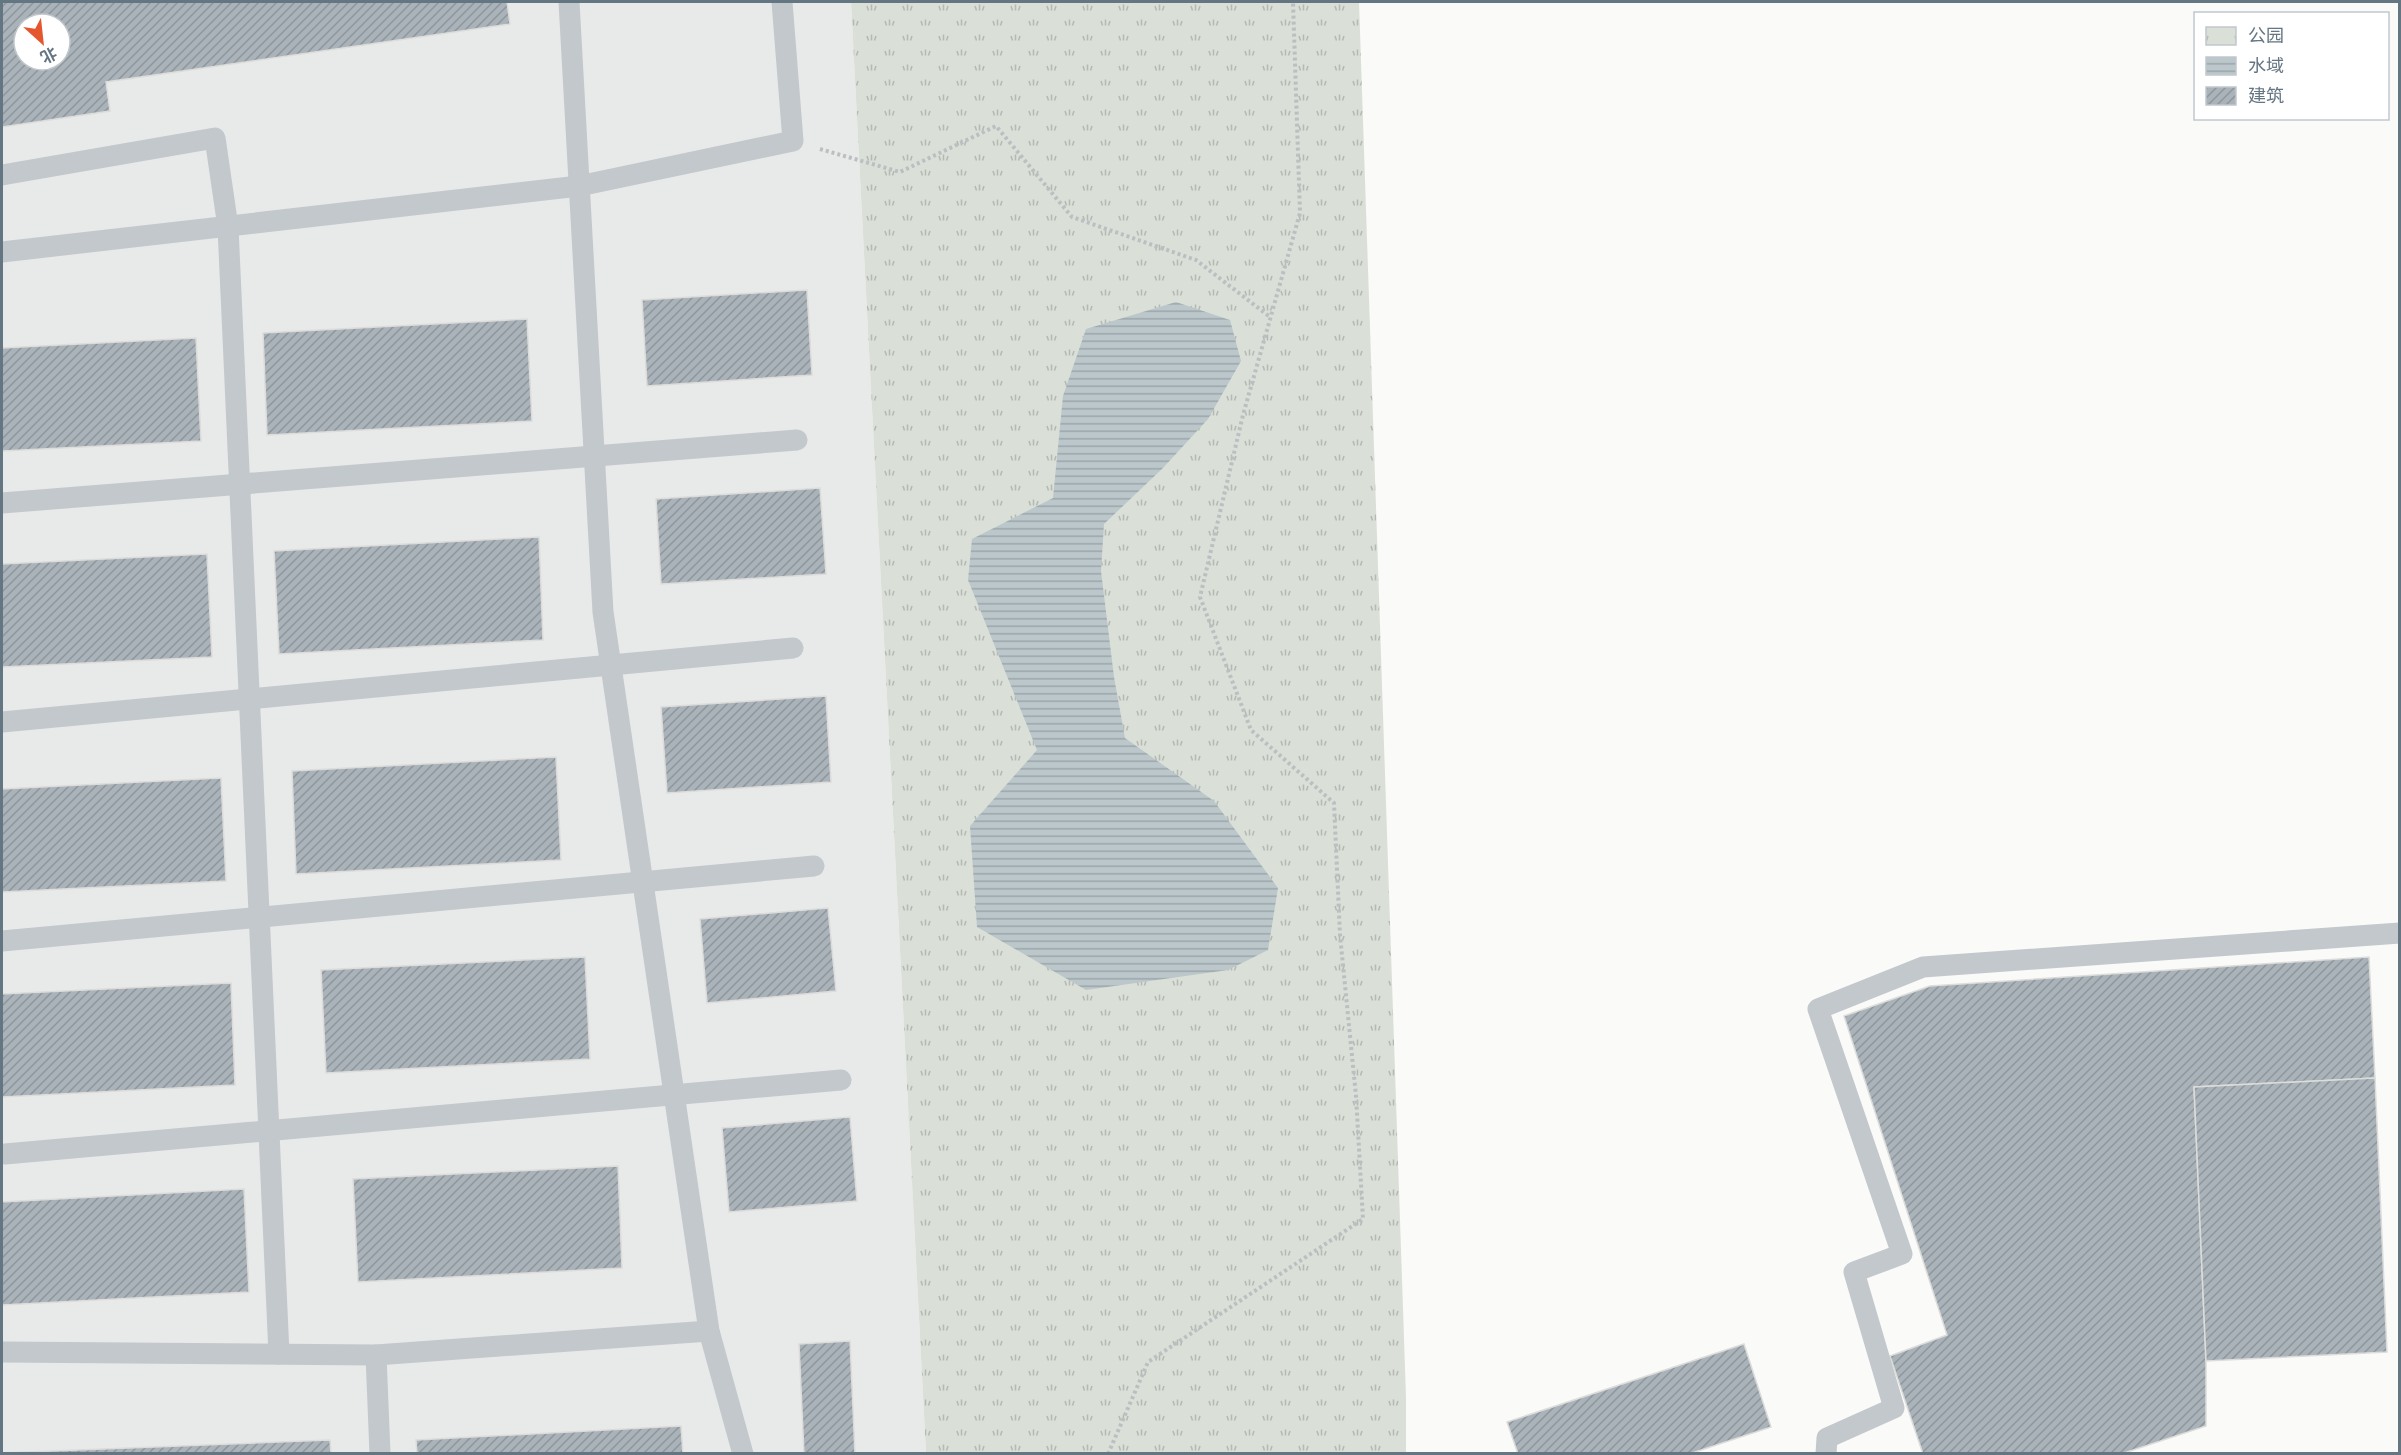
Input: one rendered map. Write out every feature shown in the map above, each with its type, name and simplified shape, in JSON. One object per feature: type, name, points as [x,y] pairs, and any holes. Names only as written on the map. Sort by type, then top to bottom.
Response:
[{"type":"lane","points":[[569,2],[603,612],[709,1331],[743,1454]]},
{"type":"lane","points":[[2,252],[579,186],[793,141],[782,2]]},
{"type":"lane","points":[[2,175],[215,138],[228,226],[279,1354]]},
{"type":"lane","points":[[2,503],[796,440]]},
{"type":"lane","points":[[2,722],[793,648]]},
{"type":"lane","points":[[2,941],[814,866]]},
{"type":"lane","points":[[1826,1454],[1827,1438],[1894,1408],[1854,1272],[1902,1254],[1818,1009],[1923,967],[2400,933]]},
{"type":"lane","points":[[5,1154],[841,1080]]},
{"type":"lane","points":[[2,1352],[376,1355],[709,1331]]},
{"type":"lane","points":[[376,1355],[380,1454]]},
{"type":"path","points":[[1108,1454],[1148,1362],[1363,1220],[1356,1096],[1340,935],[1334,803],[1251,730],[1200,597],[1243,415],[1300,213],[1293,2]]},
{"type":"path","points":[[793,141],[900,172],[996,126],[1072,217],[1196,260],[1270,317]]},
{"type":"shaded area","points":[[2,2],[851,2],[926,1453],[2,1454]]},
{"type":"green space","points":[[851,2],[1359,2],[1406,1453],[926,1453]]},
{"type":"water","points":[[1176,302],[1230,320],[1241,361],[1208,419],[1163,468],[1104,524],[1101,571],[1114,677],[1125,738],[1214,801],[1278,888],[1268,950],[1228,970],[1086,990],[977,927],[970,826],[1037,750],[968,580],[972,539],[1053,498],[1063,396],[1086,329]]},
{"type":"building","points":[[2,2],[507,2],[510,24],[106,82],[110,111],[2,127]]},
{"type":"building","points":[[807,290],[812,375],[647,386],[642,300]]},
{"type":"building","points":[[527,319],[532,421],[267,435],[263,333]]},
{"type":"building","points":[[196,338],[201,441],[2,451],[2,348]]},
{"type":"building","points":[[820,488],[826,574],[661,584],[656,499]]},
{"type":"building","points":[[539,537],[543,640],[279,654],[274,551]]},
{"type":"building","points":[[207,554],[212,657],[2,667],[2,564]]},
{"type":"building","points":[[826,696],[831,782],[667,793],[661,707]]},
{"type":"building","points":[[556,757],[561,860],[296,874],[292,771]]},
{"type":"building","points":[[221,778],[226,881],[2,892],[2,789]]},
{"type":"building","points":[[828,908],[836,991],[707,1003],[700,919]]},
{"type":"building","points":[[585,957],[590,1059],[326,1073],[321,970]]},
{"type":"building","points":[[2369,957],[2375,1078],[2194,1087],[2206,1361],[2206,1426],[2121,1454],[1923,1454],[1890,1356],[1947,1335],[1844,1016],[1930,986]]},
{"type":"building","points":[[231,983],[235,1085],[2,1097],[2,994]]},
{"type":"building","points":[[2375,1078],[2387,1352],[2206,1361],[2194,1087]]},
{"type":"building","points":[[850,1117],[857,1201],[729,1212],[722,1128]]},
{"type":"building","points":[[618,1166],[622,1268],[358,1282],[353,1179]]},
{"type":"building","points":[[244,1189],[249,1292],[2,1305],[2,1202]]},
{"type":"building","points":[[850,1341],[855,1454],[804,1454],[799,1344]]},
{"type":"building","points":[[1744,1344],[1771,1427],[1689,1454],[1518,1454],[1507,1422]]},
{"type":"building","points":[[681,1426],[683,1454],[417,1454],[416,1440]]},
{"type":"building","points":[[330,1440],[331,1454],[2,1454],[2,1453]]}]
